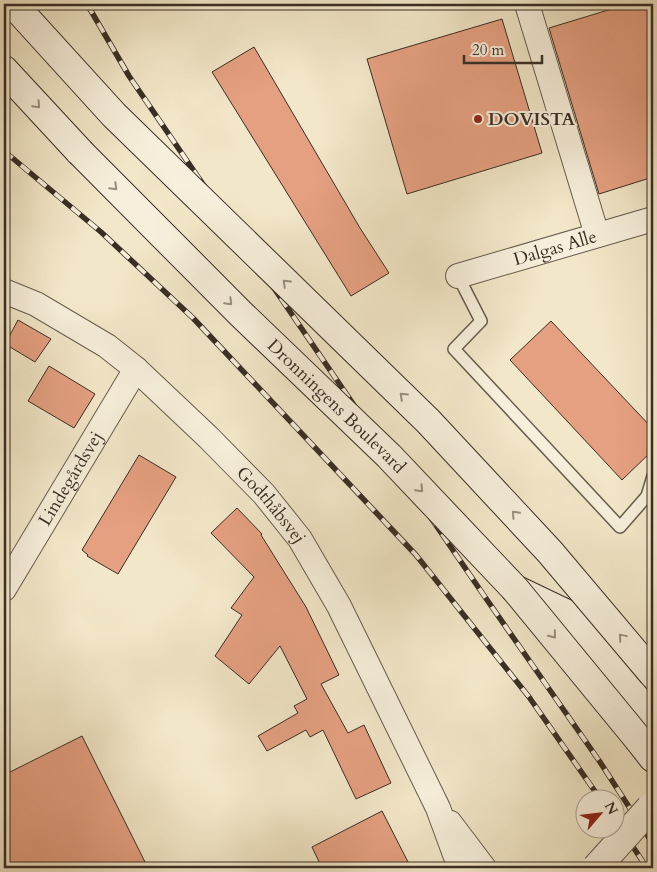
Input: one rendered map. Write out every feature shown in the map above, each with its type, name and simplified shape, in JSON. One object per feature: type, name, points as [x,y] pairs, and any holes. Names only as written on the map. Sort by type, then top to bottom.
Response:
[{"type":"main road","points":[[13,4],[114,115],[428,421],[550,552],[653,674]]},
{"type":"main road","name":"Dronningens Boulevard","points":[[4,70],[80,152],[241,314],[389,456],[515,588],[649,739]]},
{"type":"main road","points":[[596,868],[650,808]]},
{"type":"street","points":[[527,4],[597,235]]},
{"type":"street","name":"Dalgas Alle","points":[[458,276],[653,219]]},
{"type":"street","name":"Godthåbsvej","points":[[4,291],[36,304],[107,346],[136,368],[264,494],[300,539],[339,606],[438,808],[460,868]]},
{"type":"street","name":"Lindegårdsvej","points":[[4,589],[136,368]]},
{"type":"street","name":"Godthåbsvej","points":[[438,808],[484,868]]},
{"type":"lane","points":[[458,276],[481,320],[454,349],[620,527],[648,496],[653,476]]},
{"type":"building","points":[[628,4],[653,4],[653,177],[599,194],[549,28]]},
{"type":"building","points":[[502,19],[542,153],[407,194],[367,59]]},
{"type":"building","points":[[254,47],[360,228],[389,273],[351,296],[212,72]]},
{"type":"building","points":[[18,320],[51,339],[35,362],[5,344]]},
{"type":"building","points":[[551,321],[653,429],[653,450],[622,480],[510,360]]},
{"type":"building","points":[[49,366],[95,394],[74,428],[28,401]]},
{"type":"building","points":[[139,455],[176,477],[118,574],[87,556],[82,550]]},
{"type":"building","points":[[237,508],[262,534],[306,607],[339,675],[321,684],[348,733],[364,725],[391,783],[356,799],[323,730],[310,737],[306,730],[267,751],[258,736],[298,713],[294,706],[307,699],[280,646],[249,684],[215,656],[242,615],[231,608],[254,577],[211,533]]},
{"type":"building","points":[[82,736],[145,862],[133,868],[4,868],[4,775]]},
{"type":"building","points":[[382,811],[408,862],[395,868],[322,868],[312,847]]},
{"type":"railway","points":[[87,4],[129,76],[600,762],[653,844]]},
{"type":"railway","points":[[4,151],[101,232],[193,318],[416,555],[529,697],[594,790]]},
{"type":"railway","points":[[624,833],[647,868]]},
{"type":"place","name":"DOVISTA","points":[[478,119]]}]
